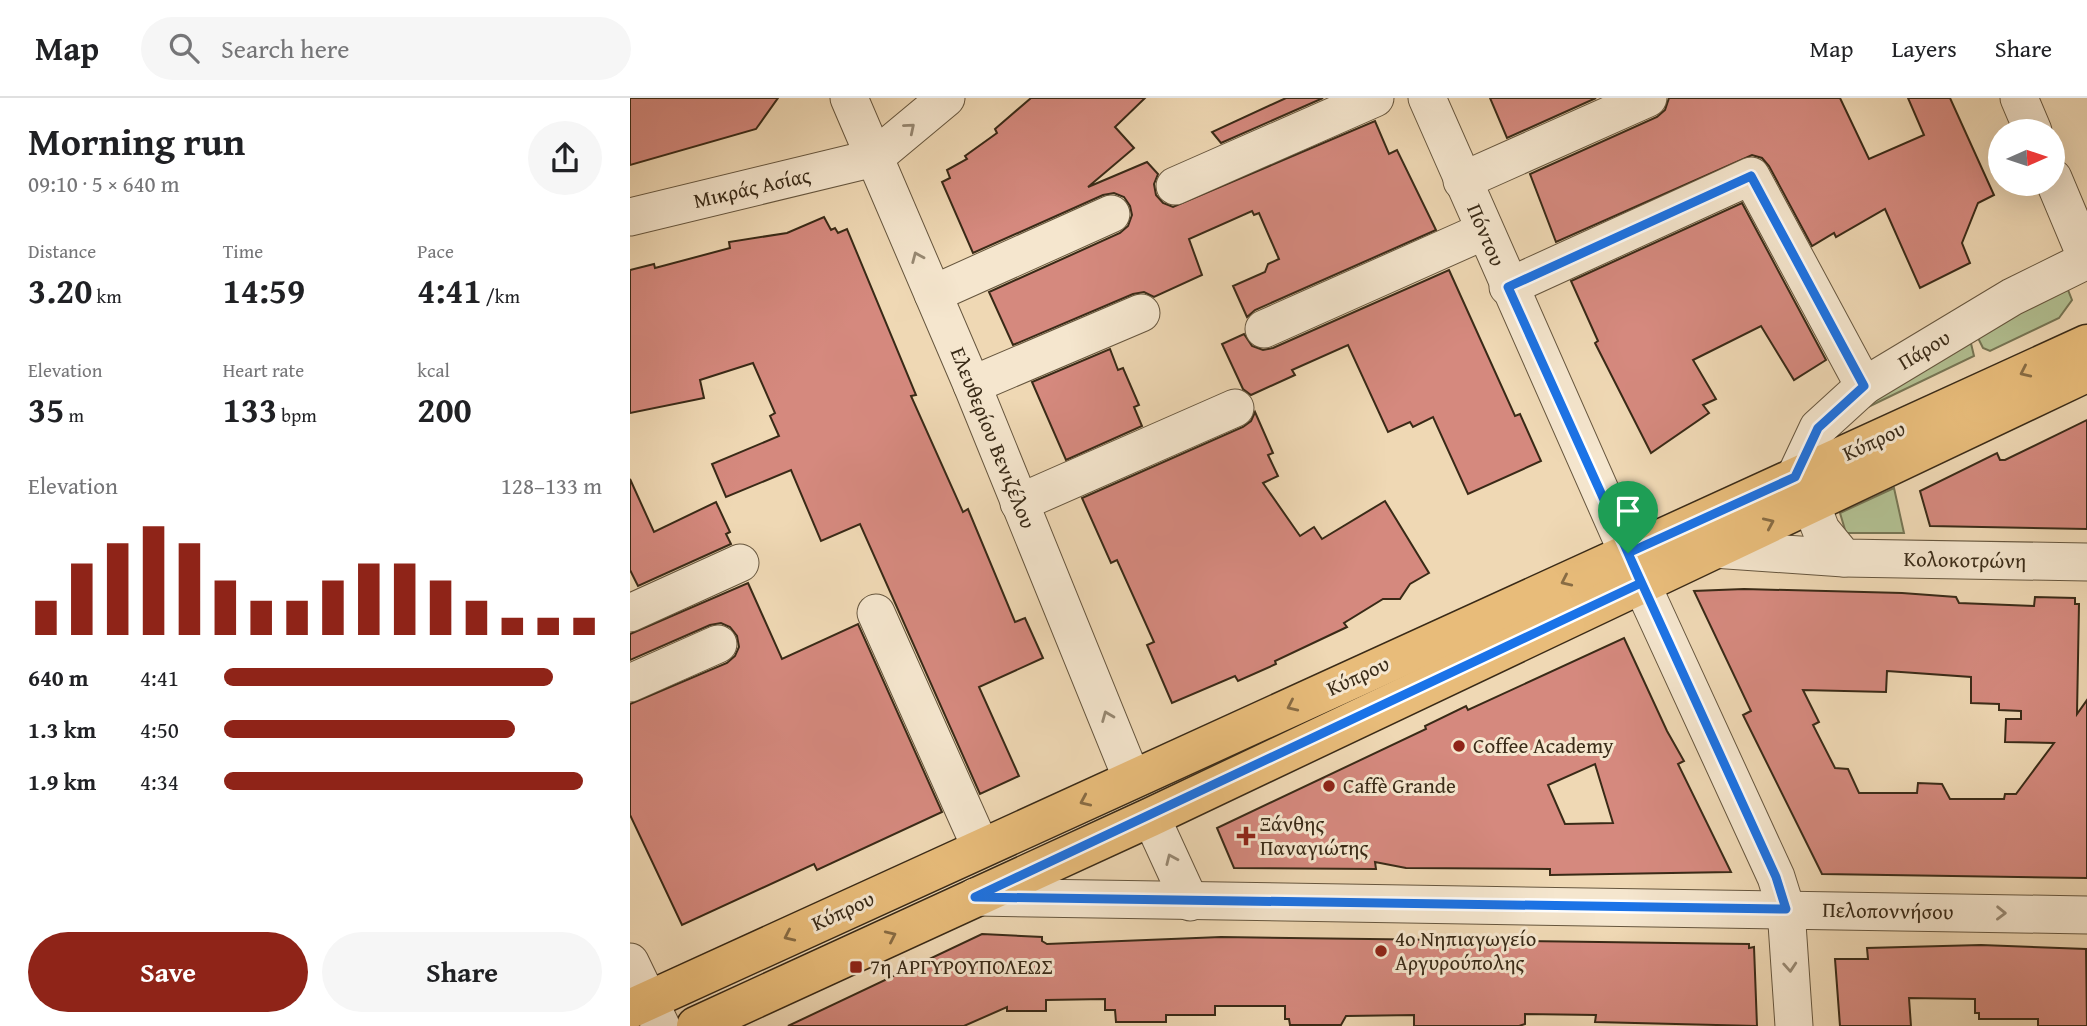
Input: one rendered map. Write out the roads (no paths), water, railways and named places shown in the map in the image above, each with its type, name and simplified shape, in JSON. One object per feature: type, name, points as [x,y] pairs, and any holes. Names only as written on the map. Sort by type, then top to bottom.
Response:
[{"type":"main road","name":"Κύπρου","points":[[696,1026],[1151,817],[1634,568],[1713,549],[1803,491],[2087,344]]},
{"type":"main road","name":"Κύπρου","points":[[647,1011],[981,848],[1132,779],[1634,568],[1803,491],[2087,372]]},
{"type":"street","name":"Ελευθερίου Βενιζέλου","points":[[849,98],[972,385],[1132,779]]},
{"type":"street","points":[[874,158],[946,98]]},
{"type":"street","points":[[1175,186],[1374,98]]},
{"type":"street","name":"Πόντου","points":[[1427,98],[1508,287],[1776,877],[1786,909],[1794,1026]]},
{"type":"street","points":[[1462,181],[1648,98]]},
{"type":"street","points":[[2019,98],[2028,119]]},
{"type":"street","name":"Μικράς Ασίας","points":[[630,217],[874,158]]},
{"type":"street","points":[[1508,287],[1751,176],[1864,386]]},
{"type":"street","points":[[2061,196],[2087,259]]},
{"type":"street","points":[[933,294],[1111,214]]},
{"type":"street","points":[[1264,329],[1484,231]]},
{"type":"street","name":"Πάρου","points":[[1803,491],[1818,428],[1864,386],[2012,297],[2087,259]]},
{"type":"street","points":[[972,385],[1141,313]]},
{"type":"street","points":[[1019,503],[1236,408]]},
{"type":"street","points":[[1803,491],[1821,530],[1844,558]]},
{"type":"street","name":"Κολοκοτρώνη","points":[[1713,549],[1844,558],[2087,562]]},
{"type":"street","points":[[630,613],[740,563]]},
{"type":"street","points":[[876,613],[981,848]]},
{"type":"street","points":[[630,683],[718,644]]},
{"type":"street","points":[[1151,817],[1190,902]]},
{"type":"street","name":"Πελοποννήσου","points":[[975,897],[2087,915]]},
{"type":"street","points":[[630,962],[647,1011]]},
{"type":"place","name":"Coffee Academy","points":[[1459,746]]},
{"type":"place","name":"Caffè Grande","points":[[1329,786]]},
{"type":"place","name":"Ξάνθης Παναγιώτης","points":[[1246,836]]},
{"type":"place","name":"4ο Νηπιαγωγείο Αργυρούπολης","points":[[1381,951]]},
{"type":"place","name":"7η ΑΡΓΥΡΟΥΠΟΛΕΩΣ","points":[[856,967]]}]
